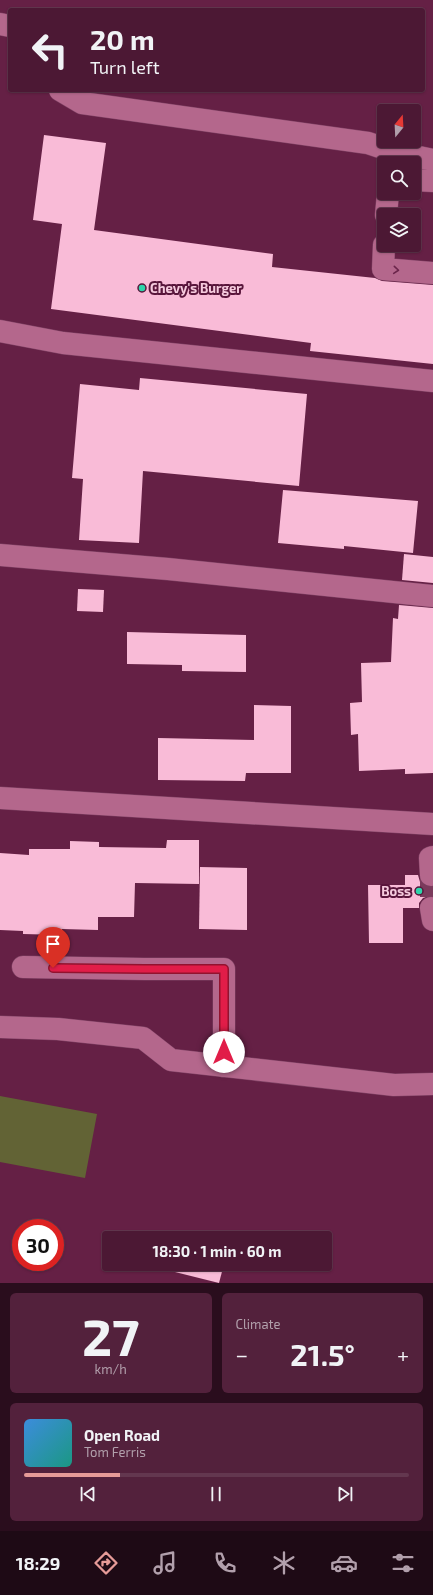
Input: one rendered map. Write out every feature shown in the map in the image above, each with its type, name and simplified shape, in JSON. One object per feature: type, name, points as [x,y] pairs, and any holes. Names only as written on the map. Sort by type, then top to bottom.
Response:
[{"type":"street","points":[[63,92],[82,103],[368,143],[395,152],[433,160]]},
{"type":"street","points":[[421,180],[433,181]]},
{"type":"street","points":[[384,252],[383,269],[433,273]]},
{"type":"street","points":[[0,331],[63,343],[433,381]]},
{"type":"street","points":[[0,555],[168,569],[433,596]]},
{"type":"street","points":[[0,798],[433,824]]},
{"type":"street","points":[[22,967],[224,969],[224,1066]]},
{"type":"street","points":[[0,1027],[58,1029],[143,1038],[171,1060],[394,1085],[433,1084]]},
{"type":"green space","points":[[0,1096],[97,1114],[85,1178],[0,1162]]},
{"type":"building","points":[[44,135],[106,143],[94,230],[273,254],[272,267],[375,278],[382,281],[433,285],[433,364],[310,351],[311,343],[51,309],[62,224],[33,220]]},
{"type":"building","points":[[140,378],[307,394],[299,486],[143,471],[139,543],[79,540],[83,479],[72,478],[80,384],[139,390]]},
{"type":"building","points":[[283,490],[418,501],[413,553],[344,546],[344,549],[278,543]]},
{"type":"building","points":[[404,554],[433,557],[433,583],[402,580]]},
{"type":"building","points":[[78,589],[104,590],[103,612],[77,611]]},
{"type":"building","points":[[399,605],[433,608],[433,773],[405,774],[405,769],[359,771],[358,734],[351,735],[350,703],[362,702],[361,663],[391,662],[393,618],[398,619]]},
{"type":"building","points":[[127,632],[246,635],[246,672],[182,671],[182,665],[127,664]]},
{"type":"building","points":[[254,705],[291,706],[291,773],[246,773],[245,781],[158,780],[158,738],[254,740]]},
{"type":"building","points":[[167,840],[199,840],[199,884],[135,883],[134,917],[98,917],[98,930],[62,929],[62,935],[23,934],[23,931],[0,930],[0,853],[29,855],[29,849],[70,849],[70,841],[99,842],[99,847],[166,848]]},
{"type":"building","points":[[200,867],[247,868],[247,930],[199,929]]},
{"type":"building","points":[[405,875],[418,875],[420,882],[425,886],[433,887],[433,896],[423,898],[419,903],[419,908],[403,908],[403,943],[369,943],[368,885],[405,885]]},
{"type":"building","points":[[171,1271],[222,1271],[219,1283]]},
{"type":"tunnel","points":[[431,875],[431,908]]},
{"type":"place","name":"Chevy's Burger","points":[[142,288]]},
{"type":"place","name":"Boss","points":[[419,891]]},
{"type":"route","points":[[53,968],[224,969],[224,1052]]}]
